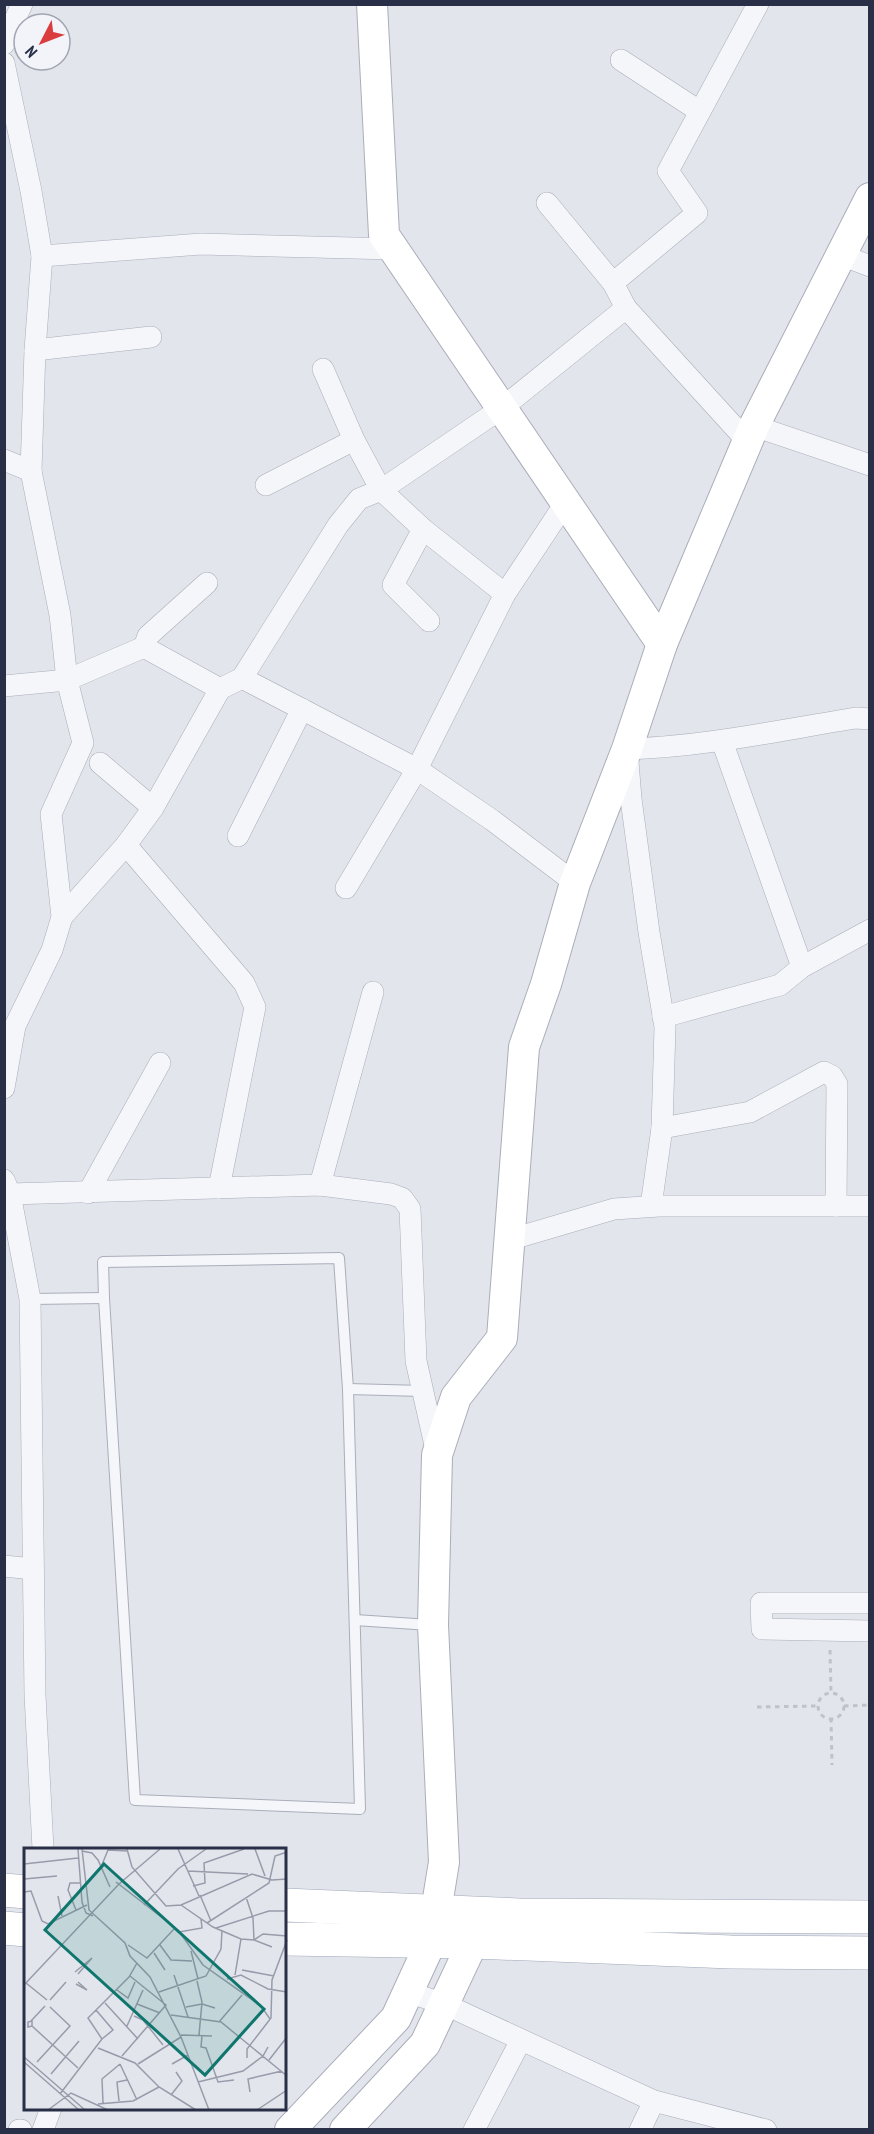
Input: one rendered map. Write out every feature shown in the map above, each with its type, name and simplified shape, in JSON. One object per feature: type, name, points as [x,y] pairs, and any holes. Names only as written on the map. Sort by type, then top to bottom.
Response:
[{"type":"main road","points":[[4,1890],[24,1892]]},
{"type":"main road","points":[[286,1905],[452,1927],[731,1952],[870,1953]]},
{"type":"main road","points":[[286,1939],[452,1927],[870,1917]]},
{"type":"main road","points":[[4,1928],[24,1930]]},
{"type":"street","points":[[4,44],[22,4]]},
{"type":"street","points":[[372,4],[384,236],[662,644]]},
{"type":"street","points":[[613,284],[697,213],[668,171],[758,5]]},
{"type":"street","points":[[621,60],[699,111]]},
{"type":"street","points":[[4,63],[42,256],[35,350],[31,471],[60,615],[68,680],[83,743],[51,814],[62,917],[52,950],[15,1026],[4,1088]]},
{"type":"street","points":[[437,1455],[456,1397],[502,1338],[524,1047],[546,984],[575,883],[627,749],[662,644],[751,434],[870,198]]},
{"type":"street","points":[[547,203],[613,284],[626,308],[751,434],[870,465]]},
{"type":"street","points":[[42,256],[201,244],[393,249]]},
{"type":"street","points":[[841,255],[870,266]]},
{"type":"street","points":[[62,917],[126,845],[153,808],[220,689],[242,678],[338,525],[359,499],[381,490],[502,408],[626,308]]},
{"type":"street","points":[[35,350],[151,337]]},
{"type":"street","points":[[322,369],[354,440],[381,490],[423,529],[505,594]]},
{"type":"street","points":[[266,485],[354,440]]},
{"type":"street","points":[[4,460],[31,471]]},
{"type":"street","points":[[346,888],[417,769],[505,594],[566,502]]},
{"type":"street","points":[[423,529],[393,585],[429,621]]},
{"type":"street","points":[[4,686],[68,680],[144,647],[148,636],[207,583]]},
{"type":"street","points":[[144,647],[220,689]]},
{"type":"street","points":[[242,678],[417,769],[492,820],[575,883]]},
{"type":"street","points":[[238,836],[302,709]]},
{"type":"street","points":[[627,749],[654,749],[722,741],[856,718],[870,719]]},
{"type":"street","points":[[722,741],[802,967]]},
{"type":"street","points":[[627,749],[631,799],[665,1027],[662,1128],[651,1206]]},
{"type":"street","points":[[100,763],[153,808]]},
{"type":"street","points":[[126,845],[244,983],[255,1007],[219,1188]]},
{"type":"street","points":[[663,1017],[780,985],[802,967],[870,930]]},
{"type":"street","points":[[320,1185],[373,992]]},
{"type":"street","points":[[88,1193],[160,1063]]},
{"type":"street","points":[[662,1128],[750,1112],[824,1072],[832,1076],[837,1084],[836,1206]]},
{"type":"street","points":[[43,1848],[35,1695],[30,1299],[7,1187],[88,1193],[320,1185],[391,1194],[402,1198],[410,1209],[416,1361],[437,1455],[434,1625],[444,1862],[452,1927],[444,2004],[425,2044],[345,2130]]},
{"type":"street","points":[[509,1240],[614,1209],[651,1206],[870,1206]]},
{"type":"street","points":[[4,1566],[33,1569]]},
{"type":"street","points":[[870,1603],[761,1603],[762,1629],[870,1631]]},
{"type":"street","points":[[290,2130],[396,2018],[408,1992],[452,1927]]},
{"type":"street","points":[[408,1992],[444,2004],[654,2101],[766,2130]]},
{"type":"street","points":[[474,2130],[521,2040]]},
{"type":"street","points":[[640,2130],[654,2101]]},
{"type":"street","points":[[43,2130],[51,2110]]},
{"type":"lane","points":[[339,1258],[348,1389],[360,1809],[135,1800],[103,1262],[339,1258]]},
{"type":"lane","points":[[30,1299],[104,1298]]},
{"type":"lane","points":[[348,1389],[423,1391]]},
{"type":"lane","points":[[354,1620],[434,1625]]},
{"type":"path","points":[[830,1630],[831,1693]]},
{"type":"path","points":[[831,1693],[838,1696],[844,1706],[839,1716],[831,1718],[823,1716],[818,1706],[822,1696],[831,1693]]},
{"type":"path","points":[[844,1706],[870,1705]]},
{"type":"path","points":[[758,1707],[818,1706]]},
{"type":"path","points":[[831,1718],[832,1765]]}]
